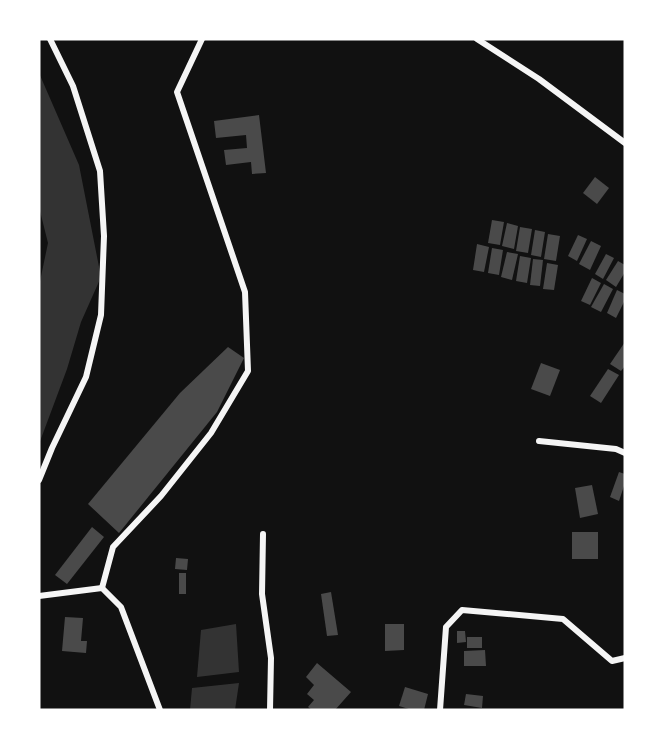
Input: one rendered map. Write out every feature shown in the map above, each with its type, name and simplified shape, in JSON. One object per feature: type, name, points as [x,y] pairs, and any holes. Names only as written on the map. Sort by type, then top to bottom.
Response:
[{"type":"street","points":[[39,480],[86,377],[101,315],[104,236],[100,171],[72,86],[50,39]]},
{"type":"street","points":[[102,588],[113,547],[161,496],[211,433],[248,371],[245,292],[177,92],[202,39]]},
{"type":"street","points":[[477,39],[539,79],[625,143]]},
{"type":"street","points":[[538,441],[616,449],[625,453]]},
{"type":"street","points":[[263,534],[262,594],[271,658],[270,710]]},
{"type":"street","points":[[39,596],[102,588]]},
{"type":"street","points":[[102,588],[121,608],[160,710]]},
{"type":"street","points":[[440,710],[446,627],[462,610],[563,619],[612,661],[625,658]]},
{"type":"shaded area","points":[[39,73],[79,165],[101,277],[81,322],[67,369],[39,444],[39,286],[48,243],[39,207]]},
{"type":"shaded area","points":[[236,624],[239,672],[197,677],[201,630]]},
{"type":"shaded area","points":[[239,683],[235,710],[190,710],[192,688]]},
{"type":"building","points":[[259,115],[266,173],[252,174],[251,162],[226,165],[224,150],[247,148],[246,135],[216,138],[214,121]]},
{"type":"building","points":[[595,177],[609,188],[597,204],[583,193]]},
{"type":"building","points":[[492,220],[504,222],[500,245],[488,243]]},
{"type":"building","points":[[507,223],[518,226],[514,249],[502,246]]},
{"type":"building","points":[[520,227],[532,229],[528,253],[516,251]]},
{"type":"building","points":[[535,230],[545,232],[541,257],[531,255]]},
{"type":"building","points":[[548,234],[560,236],[556,261],[544,259]]},
{"type":"building","points":[[578,235],[587,239],[577,261],[568,256]]},
{"type":"building","points":[[591,241],[601,246],[590,270],[579,264]]},
{"type":"building","points":[[477,244],[489,247],[484,272],[473,270]]},
{"type":"building","points":[[492,248],[503,250],[499,275],[488,273]]},
{"type":"building","points":[[507,252],[518,254],[512,280],[501,277]]},
{"type":"building","points":[[606,254],[614,258],[603,279],[595,274]]},
{"type":"building","points":[[520,256],[531,258],[527,283],[516,281]]},
{"type":"building","points":[[533,259],[543,260],[540,286],[530,285]]},
{"type":"building","points":[[618,261],[625,265],[625,272],[616,287],[606,280]]},
{"type":"building","points":[[547,263],[558,265],[554,290],[543,289]]},
{"type":"building","points":[[592,278],[601,283],[590,305],[581,301]]},
{"type":"building","points":[[604,284],[613,289],[601,312],[591,307]]},
{"type":"building","points":[[617,290],[625,294],[625,300],[616,318],[607,313]]},
{"type":"building","points":[[625,342],[625,366],[621,371],[610,364]]},
{"type":"building","points":[[228,347],[244,358],[217,412],[119,533],[88,504],[180,393]]},
{"type":"building","points":[[541,363],[560,370],[550,396],[531,389]]},
{"type":"building","points":[[608,369],[619,375],[601,403],[590,396]]},
{"type":"building","points":[[619,472],[625,474],[625,483],[619,501],[610,497]]},
{"type":"building","points":[[592,485],[598,514],[580,518],[575,488]]},
{"type":"building","points":[[92,527],[104,537],[67,584],[55,575]]},
{"type":"building","points":[[572,532],[598,532],[598,559],[572,559]]},
{"type":"building","points":[[176,558],[188,559],[187,570],[175,569]]},
{"type":"building","points":[[179,573],[186,573],[186,594],[179,594]]},
{"type":"building","points":[[331,592],[338,635],[327,636],[321,594]]},
{"type":"building","points":[[65,617],[83,618],[81,641],[87,641],[86,653],[62,651]]},
{"type":"building","points":[[385,624],[404,624],[404,650],[385,651]]},
{"type":"building","points":[[457,631],[465,631],[466,642],[457,643]]},
{"type":"building","points":[[467,637],[482,637],[482,648],[467,648]]},
{"type":"building","points":[[485,650],[486,666],[464,666],[464,651]]},
{"type":"building","points":[[317,663],[351,692],[335,710],[312,710],[308,707],[314,700],[307,694],[314,685],[306,677]]},
{"type":"building","points":[[405,687],[428,694],[424,710],[412,710],[399,706]]},
{"type":"building","points":[[466,694],[483,696],[482,708],[464,705]]}]
